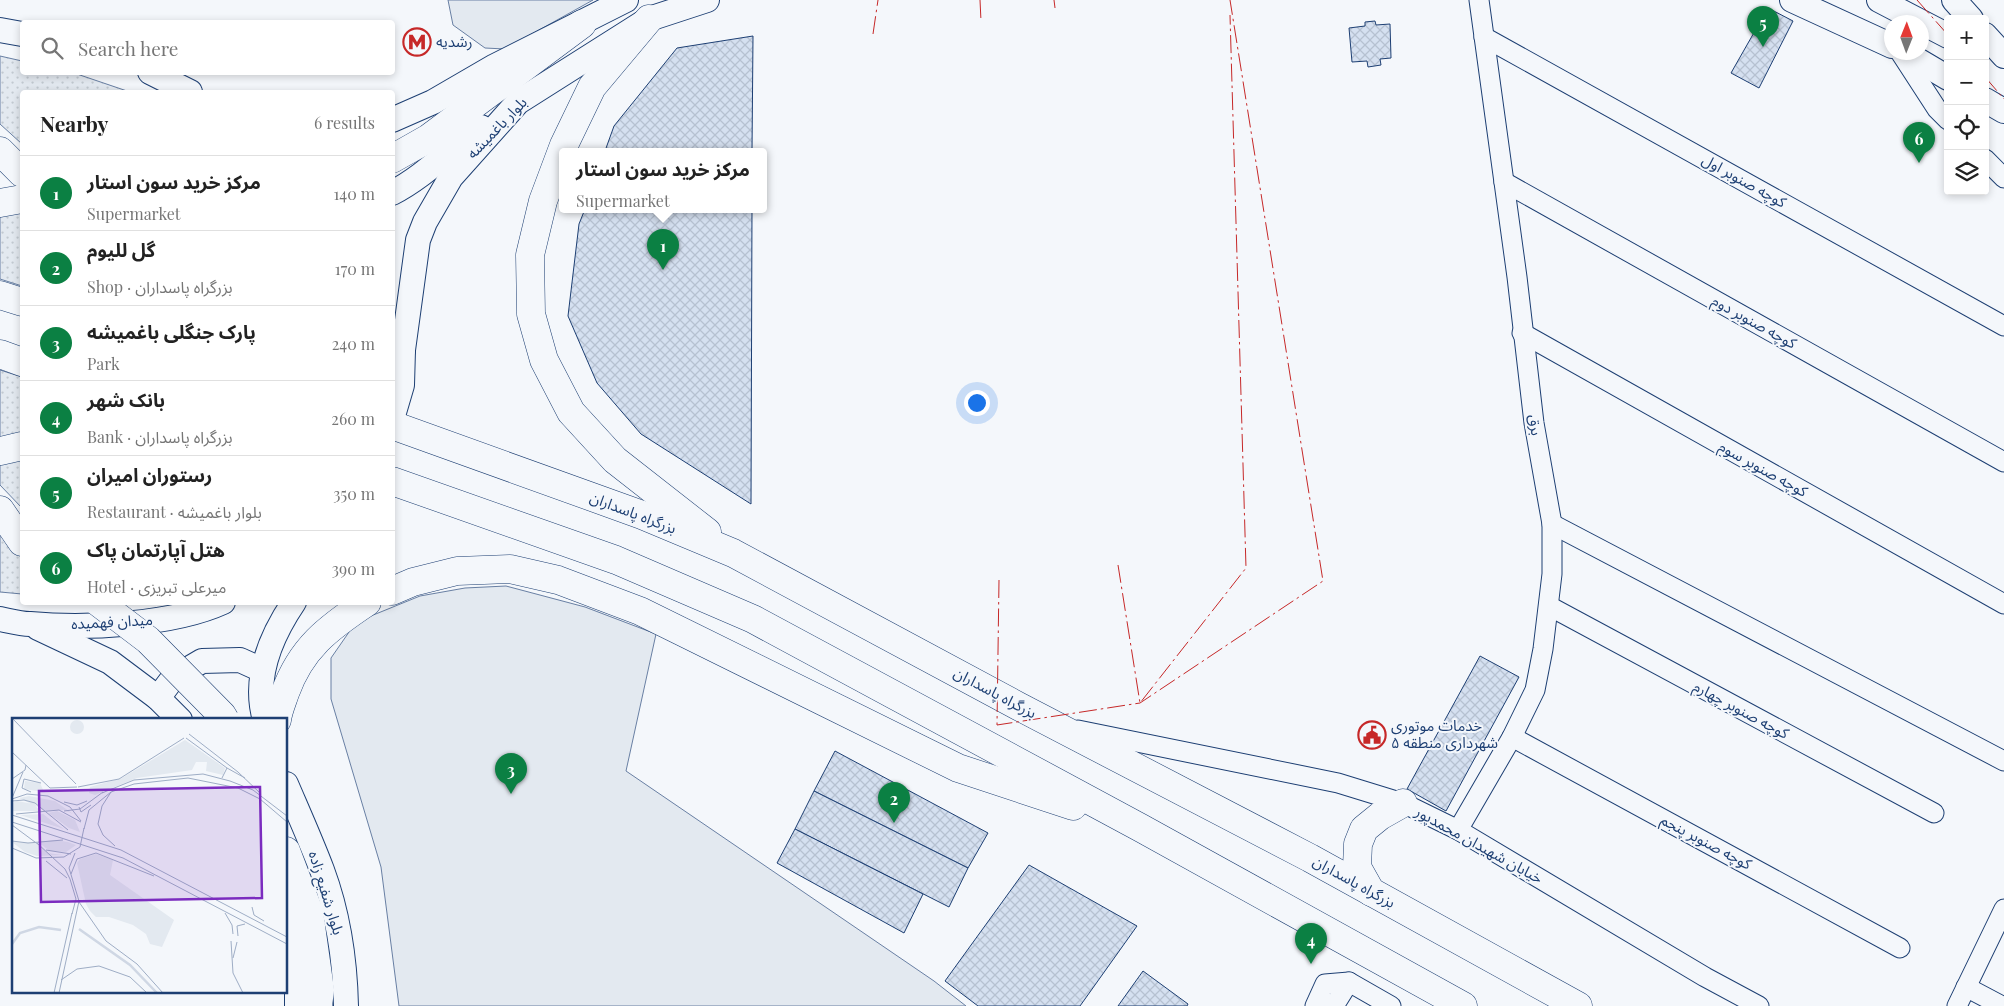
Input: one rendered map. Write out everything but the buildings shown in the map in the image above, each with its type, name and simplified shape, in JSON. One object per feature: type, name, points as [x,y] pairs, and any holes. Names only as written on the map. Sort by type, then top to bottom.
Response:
[{"type":"highway","points":[[563,148],[592,88],[649,19]]},
{"type":"highway","points":[[395,157],[429,138],[582,24]]},
{"type":"highway","points":[[0,151],[16,194]]},
{"type":"highway","points":[[559,158],[543,201],[530,255],[531,314],[544,360],[571,412],[615,460],[733,553]]},
{"type":"highway","points":[[0,295],[20,301]]},
{"type":"highway","points":[[0,354],[20,361]]},
{"type":"highway","name":"بزرگراه پاسداران","points":[[395,426],[642,515],[733,553],[1371,892],[1578,1006]]},
{"type":"highway","points":[[0,451],[20,446]]},
{"type":"highway","points":[[395,482],[616,560],[753,619],[1141,828],[1463,1006]]},
{"type":"highway","points":[[0,500],[20,520]]},
{"type":"highway","points":[[0,510],[20,539]]},
{"type":"highway","points":[[395,590],[413,582],[457,571],[510,569],[558,580],[640,611],[958,768],[1141,828]]},
{"type":"highway","points":[[102,605],[148,640],[224,718]]},
{"type":"highway","points":[[278,718],[290,678],[309,647],[336,623],[363,605]]},
{"type":"highway","points":[[1371,892],[1357,868],[1358,844],[1364,829],[1380,816],[1404,803]]},
{"type":"highway","points":[[288,856],[309,912],[320,990],[318,1006]]},
{"type":"main road","points":[[395,121],[433,102],[495,66],[582,24],[626,0]]},
{"type":"main road","name":"بلوار باغمیشه","points":[[403,350],[418,240],[425,222],[450,177],[518,102],[649,19],[707,0]]},
{"type":"main road","points":[[1792,0],[1884,42]]},
{"type":"main road","points":[[1879,0],[1944,34]]},
{"type":"main road","points":[[1954,0],[1967,15]]},
{"type":"main road","points":[[0,30],[20,34]]},
{"type":"main road","points":[[1989,39],[2004,56]]},
{"type":"main road","points":[[1916,60],[1944,76]]},
{"type":"main road","points":[[1988,60],[2004,69]]},
{"type":"main road","points":[[156,75],[186,90]]},
{"type":"main road","points":[[395,192],[406,186],[461,141],[518,102]]},
{"type":"main road","points":[[1989,102],[2004,111]]},
{"type":"main road","points":[[395,333],[403,350],[402,386],[395,409]]},
{"type":"main road","name":"میدان فهمیده","points":[[0,618],[29,624],[100,625],[161,620],[213,605]]},
{"type":"main road","points":[[264,718],[262,708],[262,670],[279,624],[292,605]]},
{"type":"main road","points":[[29,624],[110,662],[158,698],[178,718]]},
{"type":"main road","points":[[158,698],[173,678],[202,662],[240,660],[262,670]]},
{"type":"main road","name":"بلوار شفیع زاده","points":[[288,789],[322,871],[337,924],[345,969],[346,1006]]},
{"type":"main road","points":[[288,911],[297,974],[296,1006]]},
{"type":"street","name":"برق","points":[[1458,830],[1512,737],[1535,690],[1543,649],[1552,574],[1552,524],[1534,423],[1522,333],[1517,277],[1478,0]]},
{"type":"street","name":"کوچه صنوبر اول","points":[[1484,37],[2004,326]]},
{"type":"street","points":[[1907,60],[1937,109],[1944,116]]},
{"type":"street","points":[[1989,163],[2004,178]]},
{"type":"street","name":"کوچه صنوبر دوم","points":[[1504,182],[2004,462]]},
{"type":"street","name":"کوچه صنوبر سوم","points":[[1522,333],[2004,604]]},
{"type":"street","points":[[1552,524],[2004,761]]},
{"type":"street","name":"کوچه صنوبر چهارم","points":[[1548,606],[1934,813]]},
{"type":"street","name":"خیابان شهیدان محمدپور","points":[[1055,725],[1338,783],[1404,803],[1458,830],[1705,977],[1759,1006]]},
{"type":"street","name":"کوچه صنوبر پنجم","points":[[1512,737],[1900,948]]},
{"type":"street","points":[[1957,1006],[2004,909]]},
{"type":"street","points":[[1337,1005],[1349,982]]},
{"type":"street","points":[[1315,1006],[1325,984],[1349,982],[1392,1006]]},
{"type":"street","points":[[1966,987],[2002,1006]]},
{"type":"shaded area","points":[[448,0],[593,0],[505,49],[485,48],[453,25]]},
{"type":"shaded area","points":[[0,56],[20,61],[20,75],[80,75],[124,90],[20,90],[20,142],[0,124]]},
{"type":"shaded area","points":[[20,211],[20,285],[0,279],[0,214]]},
{"type":"shaded area","points":[[0,370],[20,376],[20,437],[0,442]]},
{"type":"shaded area","points":[[20,458],[20,506],[0,485],[0,462]]},
{"type":"shaded area","points":[[0,514],[20,531],[20,594],[0,592]]},
{"type":"shaded area","points":[[506,586],[585,607],[656,634],[626,771],[934,981],[966,1006],[399,1006],[381,867],[331,699],[331,658],[356,622],[420,596],[465,588]]},
{"type":"power","points":[[873,34],[878,0]]},
{"type":"power","points":[[980,0],[981,21]]},
{"type":"power","points":[[1054,0],[1055,8]]},
{"type":"power","points":[[999,580],[997,725],[1140,703],[1323,581],[1230,0]]},
{"type":"power","points":[[1917,0],[1944,30]]},
{"type":"power","points":[[1118,565],[1140,703],[1246,568],[1230,15]]},
{"type":"power","points":[[1989,82],[2004,99]]},
{"type":"place","name":"رشدیه","points":[[417,42]]},
{"type":"place","name":"رستوران امیران","points":[[1763,47]]},
{"type":"place","name":"هتل آپارتمان پاک","points":[[1919,163]]},
{"type":"place","name":"مرکز خرید سون استار","points":[[663,270]]},
{"type":"place","name":"خدمات موتوری شهرداری منطقه ۵","points":[[1372,735]]},
{"type":"place","name":"پارک جنگلی باغمیشه","points":[[511,794]]},
{"type":"place","name":"گل للیوم","points":[[894,823]]},
{"type":"place","name":"بانک شهر","points":[[1311,964]]}]
